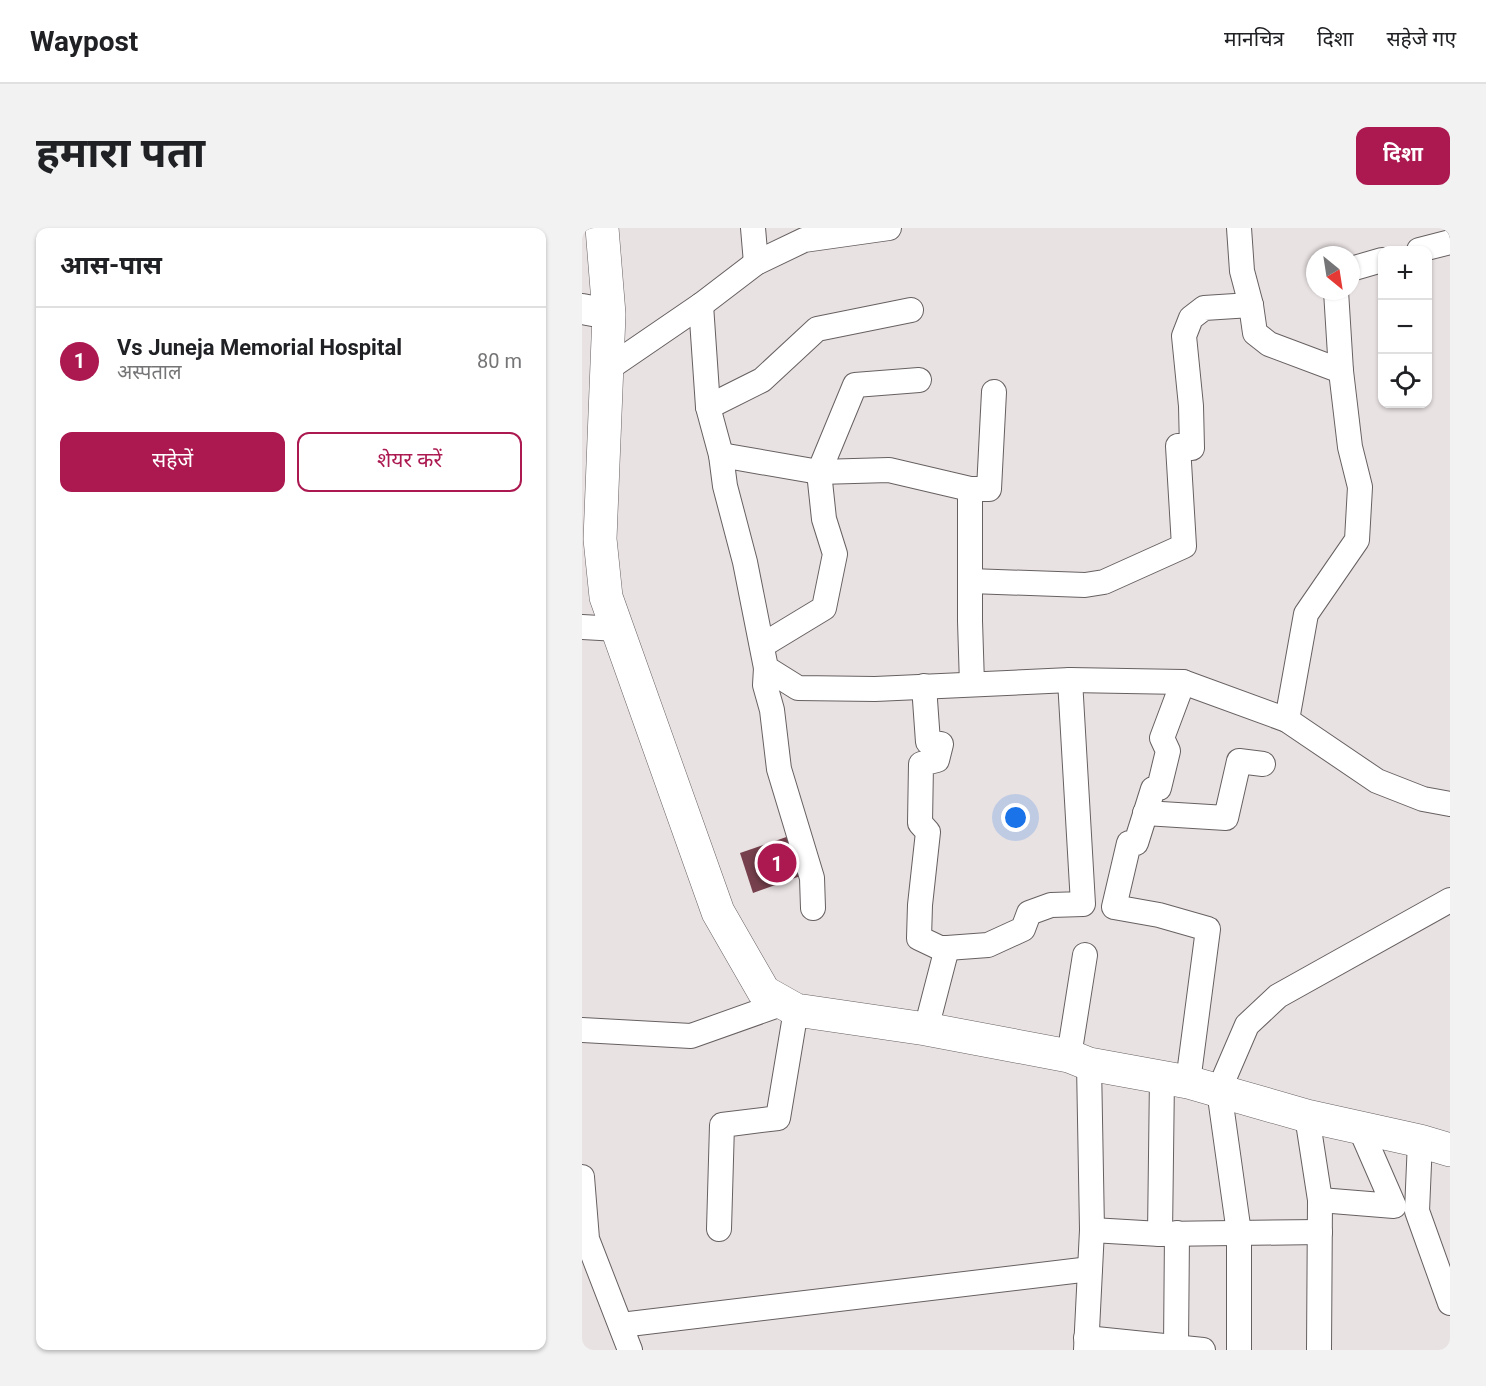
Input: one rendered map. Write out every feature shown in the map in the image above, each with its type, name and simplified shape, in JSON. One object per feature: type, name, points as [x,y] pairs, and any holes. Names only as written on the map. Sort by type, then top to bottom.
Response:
[{"type":"main road","points":[[602,228],[596,311],[606,370],[591,538],[606,597],[718,912],[764,992],[790,1006],[926,1029],[1190,1083],[1307,1116],[1435,1146]]},
{"type":"street","points":[[753,228],[756,263]]},
{"type":"street","points":[[606,370],[701,305],[756,263],[804,240],[889,228]]},
{"type":"street","points":[[1239,228],[1242,272],[1251,305],[1255,333],[1269,344],[1341,371]]},
{"type":"street","points":[[1432,247],[1450,242]]},
{"type":"street","points":[[1360,266],[1378,261]]},
{"type":"street","points":[[1287,720],[1306,614],[1357,540],[1360,487],[1350,447],[1341,371],[1337,300]]},
{"type":"street","points":[[701,305],[708,407],[721,455],[725,486],[745,562],[764,657],[765,685],[772,710],[779,769],[812,878],[813,908]]},
{"type":"street","points":[[970,581],[1085,585],[1104,582],[1184,546],[1178,446],[1192,448],[1191,406],[1184,336],[1191,318],[1204,308],[1251,305]]},
{"type":"street","points":[[708,407],[762,380],[817,329],[911,310]]},
{"type":"street","points":[[764,657],[824,608],[835,554],[824,519],[819,471],[855,385],[919,380]]},
{"type":"street","points":[[721,455],[819,471],[889,470],[970,489],[989,489],[994,392]]},
{"type":"street","points":[[970,489],[972,684]]},
{"type":"street","points":[[582,627],[618,629]]},
{"type":"street","points":[[764,657],[798,688],[875,689],[1070,680],[1183,682],[1287,720],[1377,781],[1423,799],[1450,804]]},
{"type":"street","points":[[924,686],[928,742],[941,744],[937,760],[921,764],[920,823],[928,832],[919,938],[940,948],[947,948],[988,945],[1023,929],[1029,913],[1051,905],[1083,904],[1070,680]]},
{"type":"street","points":[[1176,1347],[1169,1233],[1208,929],[1159,915],[1114,908],[1129,843],[1136,843],[1153,789],[1159,788],[1168,751],[1162,738],[1183,682]]},
{"type":"street","points":[[1145,813],[1226,818],[1239,761],[1263,764]]},
{"type":"street","points":[[1190,1083],[1278,996],[1450,900]]},
{"type":"street","points":[[926,1029],[947,948]]},
{"type":"street","points":[[1085,954],[1079,1060],[1092,1230],[1086,1344],[1203,1350]]},
{"type":"street","points":[[582,1030],[692,1036],[790,1006],[778,1118],[722,1125],[719,1229]]},
{"type":"street","points":[[1190,1083],[1239,1233],[1239,1350]]},
{"type":"street","points":[[1307,1116],[1320,1200],[1319,1350]]},
{"type":"street","points":[[1320,1200],[1394,1206],[1360,1128]]},
{"type":"street","points":[[1435,1146],[1417,1211],[1450,1303]]},
{"type":"street","points":[[582,1177],[587,1239],[630,1350]]},
{"type":"street","points":[[1092,1230],[1169,1233],[1320,1232]]},
{"type":"street","points":[[621,1325],[1090,1269]]},
{"type":"building","points":[[792,835],[806,874],[753,893],[740,853]]},
{"type":"place","name":"Vs Juneja Memorial Hospital","points":[[777,863]]}]
